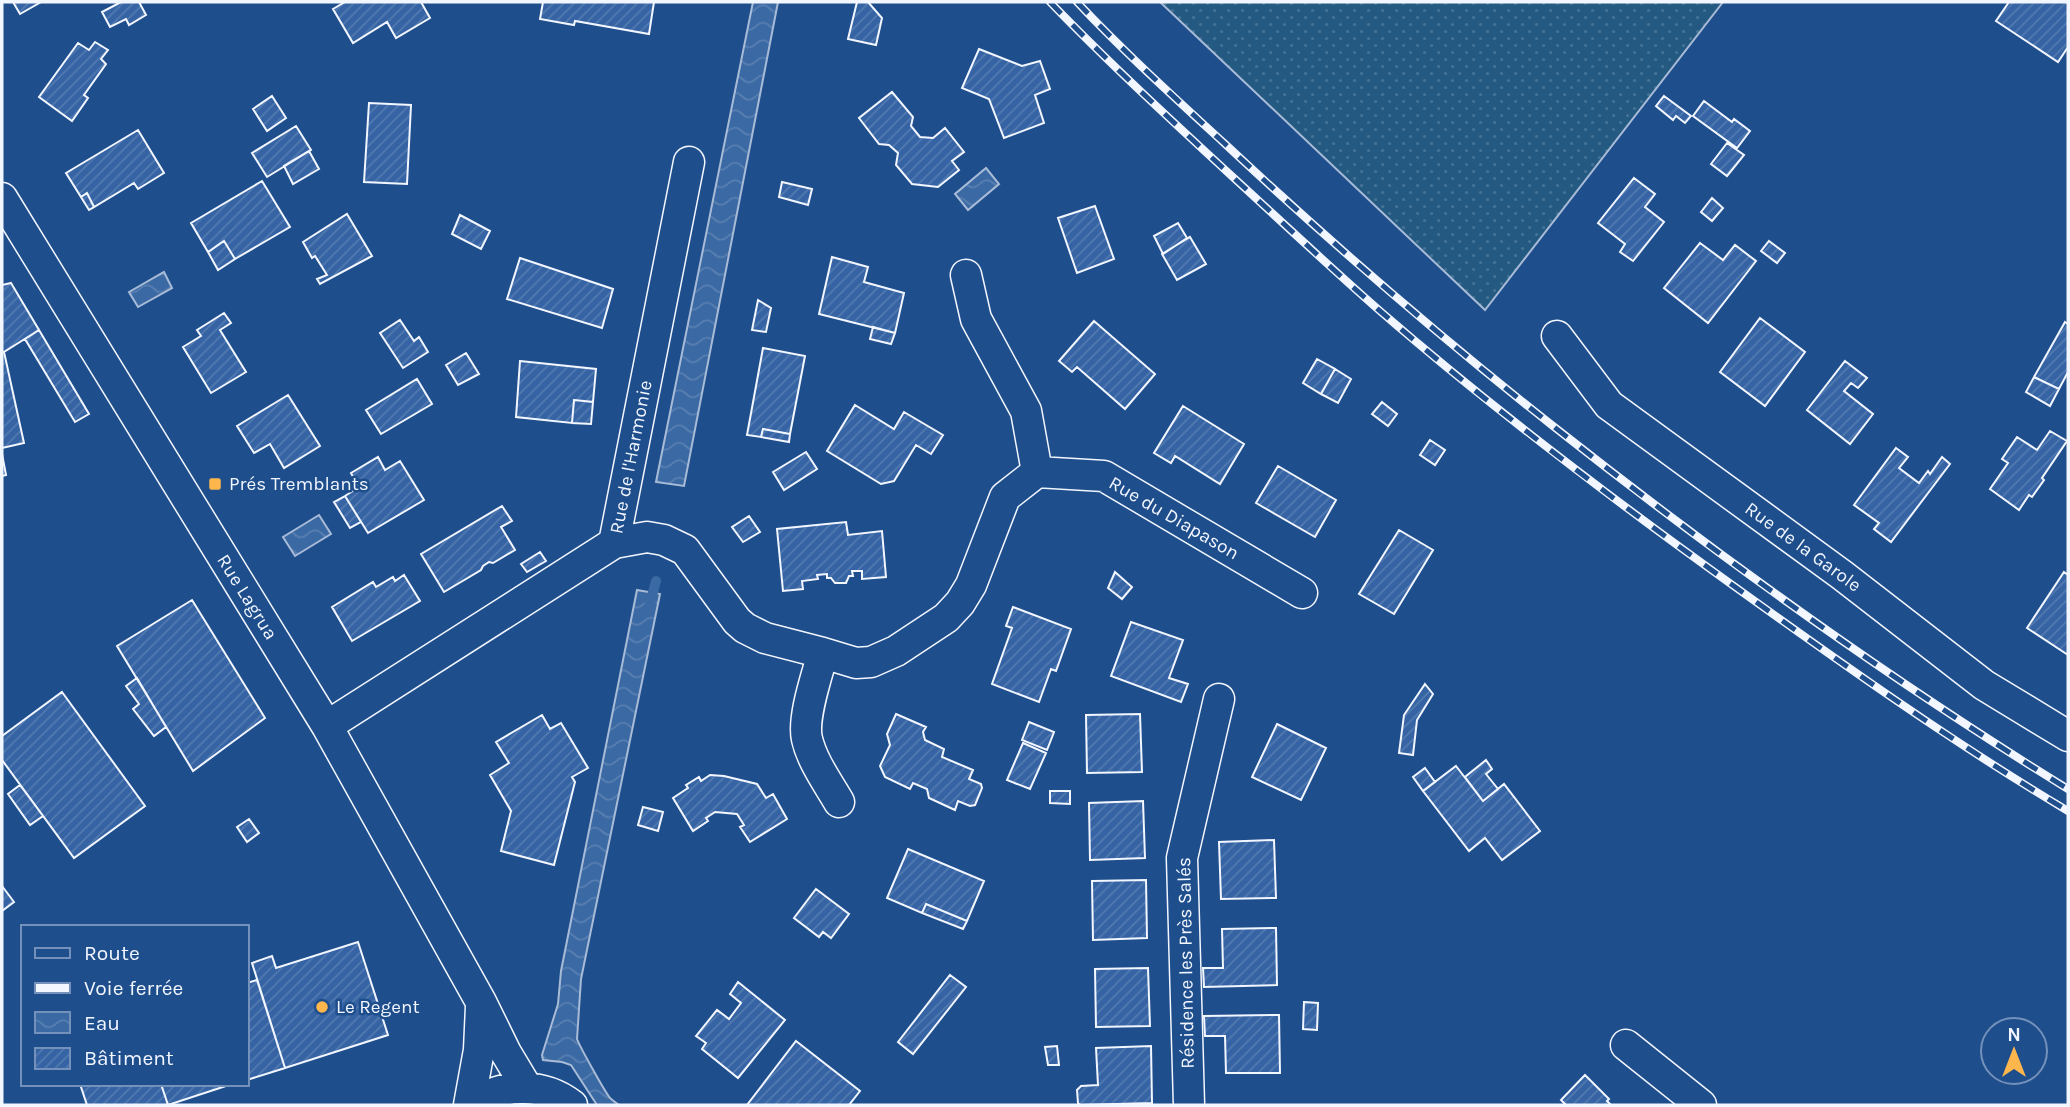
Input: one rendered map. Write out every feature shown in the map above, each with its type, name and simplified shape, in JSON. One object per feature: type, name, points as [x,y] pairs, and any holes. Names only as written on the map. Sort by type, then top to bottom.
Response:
[{"type":"street","name":"Rue de l'Harmonie","points":[[327,726],[614,543],[689,162]]},
{"type":"street","name":"Rue Lagrua","points":[[2,198],[327,726],[527,1087]]},
{"type":"street","points":[[614,543],[647,537],[664,540],[685,550],[745,628],[765,639],[856,663],[871,662],[895,651],[946,618],[960,603],[971,585],[1005,497],[1037,472],[1026,411],[976,319],[966,275]]},
{"type":"street","name":"Rue de la Garole","points":[[1557,336],[1609,405],[1842,575],[1984,685],[2068,736]]},
{"type":"street","name":"Rue du Diapason","points":[[1037,472],[1104,476],[1302,593]]},
{"type":"street","points":[[822,653],[807,719],[806,737],[839,802]]},
{"type":"street","name":"Résidence les Près Salés","points":[[1189,1105],[1182,858],[1219,699]]},
{"type":"street","points":[[469,1105],[479,1050],[481,1002]]},
{"type":"street","points":[[1626,1045],[1701,1105]]},
{"type":"street","points":[[475,1105],[504,1090],[527,1087],[561,1097],[572,1105]]},
{"type":"shaded area","points":[[1160,2],[1723,2],[1485,310]]},
{"type":"water","points":[[753,2],[778,2],[684,486],[656,482]]},
{"type":"water","points":[[986,168],[999,184],[968,210],[955,194]]},
{"type":"water","points":[[164,272],[172,288],[138,307],[129,292]]},
{"type":"water","points":[[319,515],[331,534],[295,556],[283,537]]},
{"type":"water","points":[[637,590],[660,594],[581,979],[577,1039],[607,1094],[619,1105],[597,1105],[571,1065],[543,1060],[542,1055],[558,1004],[561,971]]},
{"type":"building","points":[[13,2],[41,2],[20,14]]},
{"type":"building","points":[[121,2],[139,2],[146,15],[129,25],[126,19],[110,27],[102,12]]},
{"type":"building","points":[[345,2],[421,2],[430,18],[396,38],[387,22],[353,43],[333,9]]},
{"type":"building","points":[[543,2],[654,2],[649,34],[575,21],[574,25],[540,19]]},
{"type":"building","points":[[857,2],[868,2],[882,18],[876,45],[848,39]]},
{"type":"building","points":[[2009,2],[2068,2],[2068,47],[2058,62],[1996,21]]},
{"type":"building","points":[[95,42],[108,50],[101,59],[106,64],[84,95],[88,98],[72,121],[39,97],[78,43],[89,50]]},
{"type":"building","points":[[979,49],[1022,66],[1040,61],[1050,89],[1035,95],[1044,123],[1004,138],[989,99],[962,88]]},
{"type":"building","points":[[892,92],[913,117],[911,126],[920,137],[933,138],[945,128],[964,152],[952,161],[959,170],[938,187],[912,184],[896,165],[898,153],[889,145],[879,144],[859,118]]},
{"type":"building","points":[[272,96],[286,118],[267,131],[253,109]]},
{"type":"building","points":[[1664,96],[1691,116],[1685,123],[1676,116],[1673,120],[1656,106]]},
{"type":"building","points":[[1704,101],[1732,122],[1734,119],[1750,131],[1737,148],[1693,116]]},
{"type":"building","points":[[369,103],[411,105],[407,184],[364,182]]},
{"type":"building","points":[[296,126],[311,150],[267,177],[252,153]]},
{"type":"building","points":[[138,130],[164,173],[138,189],[134,183],[94,207],[87,193],[81,197],[66,173]]},
{"type":"building","points":[[1727,143],[1744,155],[1727,176],[1711,164]]},
{"type":"building","points":[[309,151],[319,169],[293,184],[284,166]]},
{"type":"building","points":[[1634,178],[1655,194],[1645,207],[1664,222],[1633,261],[1620,252],[1625,244],[1598,223]]},
{"type":"building","points":[[262,181],[290,227],[235,259],[224,241],[208,252],[191,223]]},
{"type":"building","points":[[782,182],[812,189],[808,205],[779,197]]},
{"type":"building","points":[[87,193],[94,207],[89,210],[81,197]]},
{"type":"building","points":[[1712,198],[1723,208],[1712,221],[1701,212]]},
{"type":"building","points":[[1095,206],[1114,259],[1077,273],[1058,218]]},
{"type":"building","points":[[347,214],[372,256],[320,284],[317,279],[327,275],[315,256],[312,258],[303,242]]},
{"type":"building","points":[[460,215],[490,231],[481,249],[452,234]]},
{"type":"building","points":[[1178,223],[1187,238],[1163,254],[1154,236]]},
{"type":"building","points":[[1190,237],[1206,264],[1177,280],[1162,254]]},
{"type":"building","points":[[224,241],[235,259],[218,270],[208,252]]},
{"type":"building","points":[[1769,241],[1785,253],[1777,263],[1761,251]]},
{"type":"building","points":[[1700,243],[1723,260],[1735,245],[1756,261],[1708,323],[1664,288]]},
{"type":"building","points":[[832,257],[868,267],[864,282],[904,293],[895,333],[819,314]]},
{"type":"building","points":[[520,258],[613,289],[602,328],[507,299]]},
{"type":"building","points":[[11,283],[39,330],[4,352],[24,443],[2,448],[2,285]]},
{"type":"building","points":[[758,300],[771,308],[766,332],[752,330]]},
{"type":"building","points":[[224,313],[231,323],[220,330],[246,372],[211,393],[183,347],[201,336],[197,330]]},
{"type":"building","points":[[1760,318],[1805,352],[1765,406],[1720,372]]},
{"type":"building","points":[[400,320],[414,341],[419,337],[428,352],[403,368],[380,333]]},
{"type":"building","points":[[1094,321],[1155,374],[1125,409],[1077,367],[1072,372],[1059,361]]},
{"type":"building","points":[[2065,322],[2068,324],[2068,372],[2059,389],[2034,377]]},
{"type":"building","points":[[873,327],[895,333],[891,344],[870,339]]},
{"type":"building","points":[[39,330],[89,414],[75,422],[25,339]]},
{"type":"building","points":[[763,348],[805,356],[790,434],[763,429],[761,437],[747,435]]},
{"type":"building","points":[[466,353],[479,374],[458,385],[446,365]]},
{"type":"building","points":[[1317,359],[1335,369],[1321,394],[1303,383]]},
{"type":"building","points":[[520,361],[596,369],[593,402],[574,400],[572,423],[516,417]]},
{"type":"building","points":[[1845,361],[1867,378],[1858,388],[1851,383],[1844,391],[1873,414],[1850,444],[1807,410]]},
{"type":"building","points":[[1335,369],[1351,379],[1338,403],[1321,394]]},
{"type":"building","points":[[2034,377],[2059,389],[2050,406],[2026,392]]},
{"type":"building","points":[[417,379],[432,404],[381,434],[366,410]]},
{"type":"building","points":[[288,395],[320,446],[284,468],[270,444],[254,453],[237,426]]},
{"type":"building","points":[[574,400],[593,402],[591,424],[572,423]]},
{"type":"building","points":[[1382,402],[1397,414],[1388,426],[1372,414]]},
{"type":"building","points":[[855,405],[894,429],[904,412],[943,435],[931,454],[916,445],[894,481],[881,484],[827,451]]},
{"type":"building","points":[[1183,406],[1244,444],[1220,484],[1175,456],[1171,463],[1154,453]]},
{"type":"building","points":[[763,429],[790,434],[789,442],[761,437]]},
{"type":"building","points":[[2050,431],[2067,441],[2042,478],[2044,480],[2019,510],[1990,489],[2008,463],[2002,459],[2017,437],[2037,450]]},
{"type":"building","points":[[1430,440],[1445,450],[1435,465],[1420,455]]},
{"type":"building","points":[[1896,448],[1908,457],[1899,468],[1919,483],[1928,471],[1930,474],[1942,457],[1950,464],[1891,542],[1874,529],[1879,523],[1854,505]]},
{"type":"building","points":[[806,452],[817,469],[784,490],[773,472]]},
{"type":"building","points":[[2,454],[6,475],[2,476]]},
{"type":"building","points":[[378,457],[385,470],[400,461],[424,500],[368,533],[345,496],[359,487],[351,473]]},
{"type":"building","points":[[1278,466],[1336,500],[1315,537],[1256,503]]},
{"type":"building","points":[[345,496],[361,522],[350,528],[334,502]]},
{"type":"building","points":[[502,506],[512,521],[501,527],[515,550],[493,563],[489,562],[481,570],[444,592],[421,554]]},
{"type":"building","points":[[749,516],[760,532],[743,542],[732,527]]},
{"type":"building","points":[[846,522],[848,535],[882,531],[886,577],[862,579],[862,571],[852,571],[853,576],[849,576],[846,583],[835,583],[831,578],[827,578],[827,574],[817,575],[818,579],[802,581],[803,589],[783,591],[777,529]]},
{"type":"building","points":[[1399,530],[1433,550],[1394,614],[1359,594]]},
{"type":"building","points":[[540,552],[546,561],[527,572],[521,564]]},
{"type":"building","points":[[1115,572],[1132,587],[1122,599],[1108,588]]},
{"type":"building","points":[[2064,572],[2068,575],[2068,655],[2027,628]]},
{"type":"building","points":[[404,575],[420,601],[352,641],[332,607],[373,582],[376,587],[393,577],[395,581]]},
{"type":"building","points":[[192,600],[265,718],[193,771],[117,646]]},
{"type":"building","points":[[1013,607],[1071,629],[1056,671],[1051,669],[1039,702],[992,684],[1012,628],[1006,626]]},
{"type":"building","points":[[1131,622],[1183,640],[1169,678],[1188,684],[1181,702],[1111,676]]},
{"type":"building","points":[[137,678],[166,727],[154,736],[133,709],[139,704],[126,686]]},
{"type":"building","points":[[1425,684],[1433,694],[1417,720],[1413,755],[1399,753],[1404,715]]},
{"type":"building","points":[[62,692],[145,806],[74,858],[2,760],[2,736]]},
{"type":"building","points":[[896,714],[926,727],[923,732],[925,740],[944,749],[942,757],[973,770],[969,779],[981,784],[982,788],[975,805],[970,806],[958,801],[955,810],[929,798],[927,789],[913,783],[910,789],[885,777],[880,766],[890,745],[887,734]]},
{"type":"building","points":[[1140,714],[1142,772],[1087,773],[1086,715]]},
{"type":"building","points":[[542,715],[550,729],[561,723],[588,768],[572,777],[575,782],[554,865],[501,851],[511,811],[490,775],[509,763],[496,742]]},
{"type":"building","points":[[1029,722],[1054,732],[1047,750],[1022,740]]},
{"type":"building","points":[[1277,724],[1326,748],[1301,800],[1252,777]]},
{"type":"building","points":[[1023,743],[1046,753],[1030,789],[1007,780]]},
{"type":"building","points":[[1486,760],[1492,769],[1486,774],[1498,789],[1483,801],[1465,777]]},
{"type":"building","points":[[1456,766],[1483,801],[1504,784],[1540,831],[1502,860],[1485,838],[1469,851],[1423,791]]},
{"type":"building","points":[[1425,768],[1435,782],[1423,791],[1413,777]]},
{"type":"building","points":[[710,775],[757,784],[766,798],[773,794],[787,819],[750,842],[740,827],[744,825],[737,814],[715,812],[706,818],[708,821],[693,831],[673,798],[688,788],[686,785],[699,777],[701,781]]},
{"type":"building","points":[[20,785],[43,816],[30,825],[8,794]]},
{"type":"building","points":[[1050,791],[1070,791],[1070,804],[1050,803]]},
{"type":"building","points":[[1143,801],[1145,858],[1090,860],[1089,803]]},
{"type":"building","points":[[643,807],[663,812],[658,831],[638,825]]},
{"type":"building","points":[[249,819],[259,833],[247,842],[237,827]]},
{"type":"building","points":[[1274,840],[1276,898],[1221,899],[1219,842]]},
{"type":"building","points":[[908,849],[984,881],[967,921],[926,904],[922,913],[887,898]]},
{"type":"building","points":[[1146,880],[1147,938],[1093,940],[1092,881]]},
{"type":"building","points":[[2,886],[14,902],[2,911]]},
{"type":"building","points":[[816,889],[849,914],[831,938],[823,932],[819,937],[794,918]]},
{"type":"building","points":[[926,904],[967,921],[963,929],[922,913]]},
{"type":"building","points":[[1276,928],[1277,985],[1204,987],[1203,968],[1223,968],[1222,929]]},
{"type":"building","name":"Le Regent","points":[[358,942],[388,1035],[285,1068],[252,963],[272,956],[276,968]]},
{"type":"building","points":[[1148,968],[1150,1026],[1096,1027],[1095,969]]},
{"type":"building","points":[[950,975],[966,987],[913,1054],[898,1042]]},
{"type":"building","points":[[257,980],[285,1068],[248,1080],[248,983]]},
{"type":"building","points":[[738,982],[785,1020],[738,1078],[702,1049],[706,1043],[696,1036],[717,1010],[729,1019],[741,1003],[730,994]]},
{"type":"building","points":[[1304,1002],[1318,1003],[1317,1030],[1303,1029]]},
{"type":"building","points":[[1279,1015],[1280,1073],[1226,1073],[1225,1036],[1205,1036],[1204,1016]]},
{"type":"building","points":[[796,1041],[860,1091],[849,1105],[747,1105]]},
{"type":"building","points":[[1057,1046],[1059,1065],[1048,1065],[1045,1047]]},
{"type":"building","points":[[1151,1046],[1152,1103],[1078,1103],[1077,1090],[1081,1086],[1098,1085],[1096,1048]]},
{"type":"building","points":[[1585,1075],[1609,1099],[1607,1101],[1611,1105],[1566,1105],[1561,1100]]},
{"type":"building","points":[[81,1086],[162,1086],[168,1105],[87,1105]]},
{"type":"building","points":[[162,1086],[226,1086],[168,1105]]},
{"type":"waterway","points":[[649,607],[656,581]]},
{"type":"railway","points":[[1050,2],[1141,92],[1343,278],[1422,347],[1552,452],[1641,519],[1939,730],[2068,811]]},
{"type":"railway","points":[[1077,2],[1149,74],[1304,216],[1510,392],[1678,522],[1805,615],[1935,704],[2068,789]]},
{"type":"place","name":"Prés Tremblants","points":[[215,484]]},
{"type":"place","name":"Le Regent","points":[[322,1007]]}]
